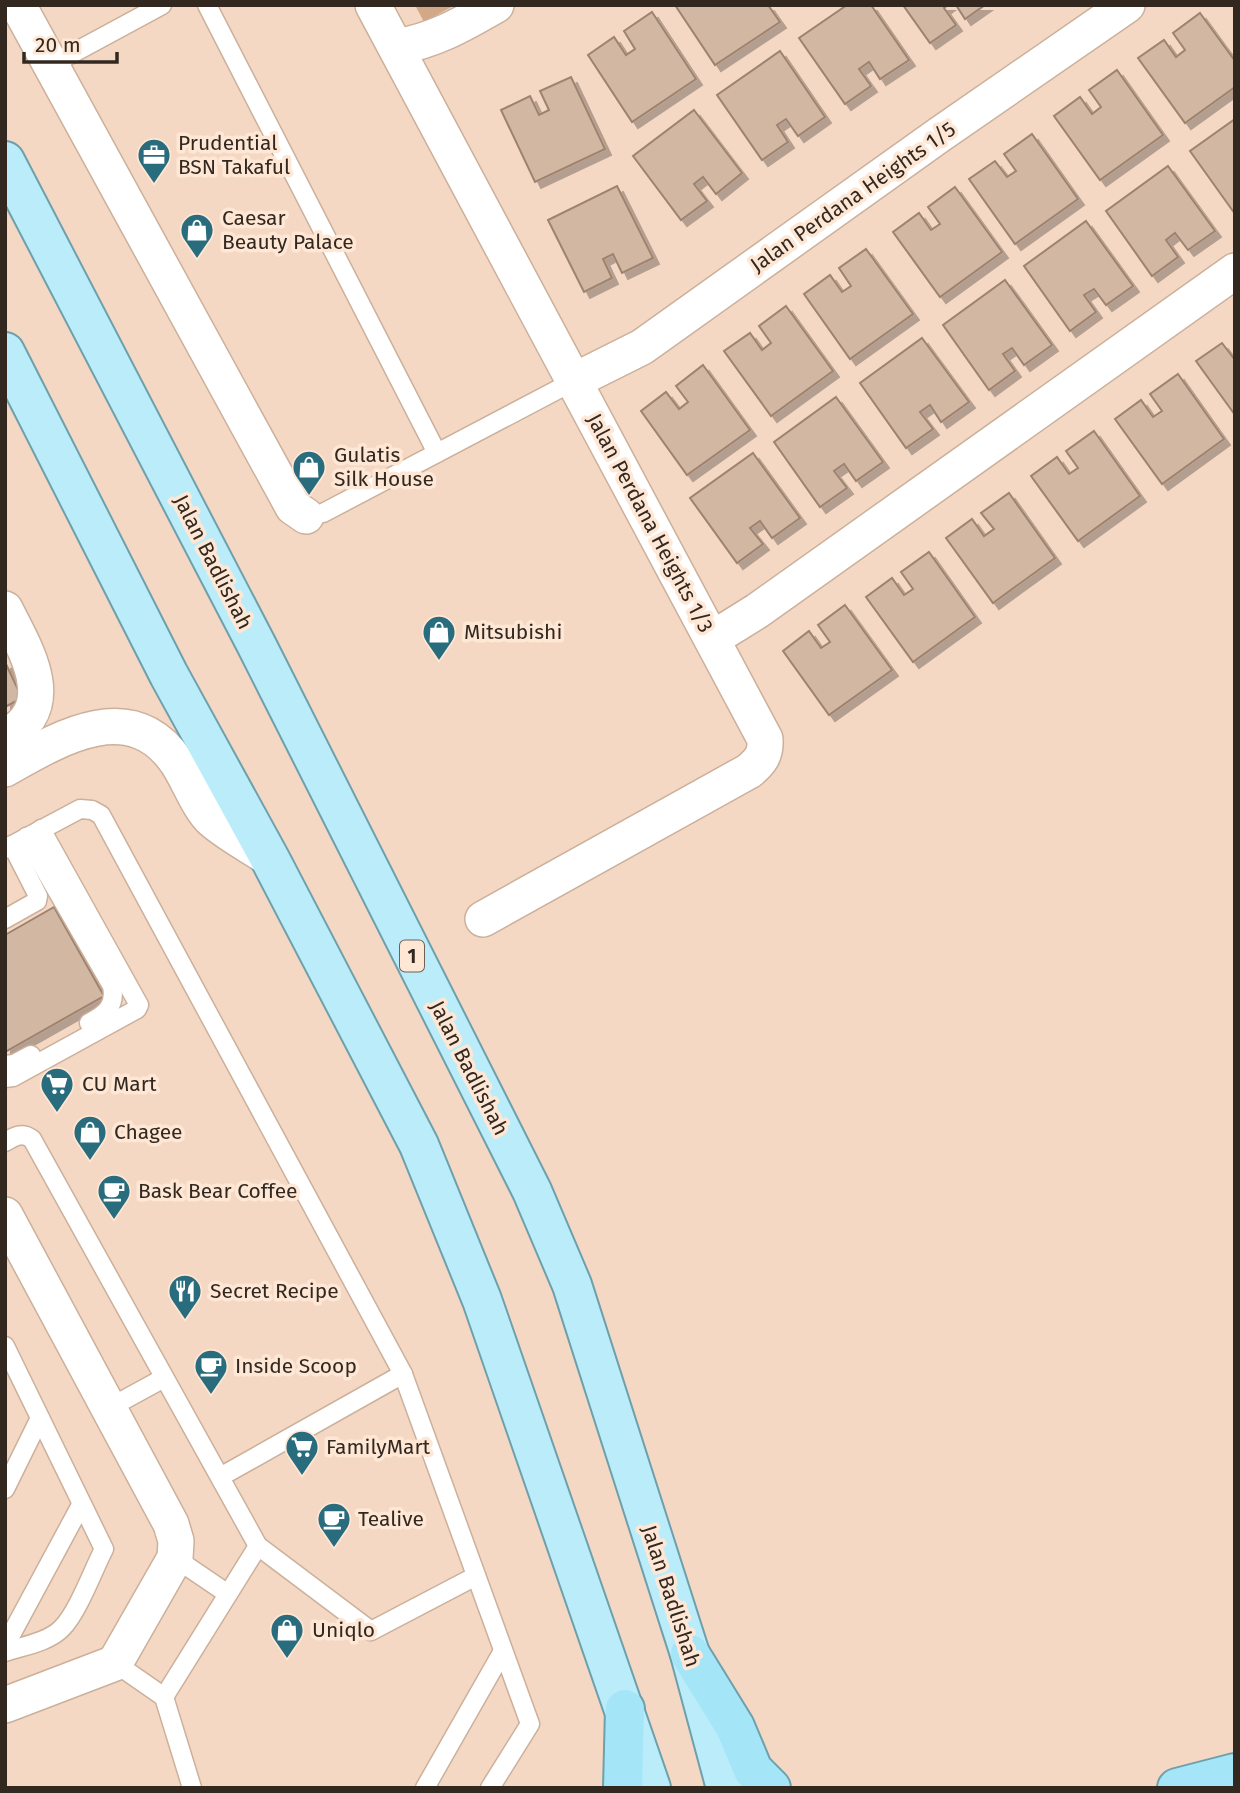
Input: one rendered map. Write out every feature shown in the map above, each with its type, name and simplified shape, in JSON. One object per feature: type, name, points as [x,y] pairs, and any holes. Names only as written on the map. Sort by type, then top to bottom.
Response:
[{"type":"highway","points":[[690,1654],[735,1727],[753,1769],[771,1788]]},
{"type":"highway","points":[[623,1788],[625,1709]]},
{"type":"highway","points":[[1177,1788],[1235,1773]]},
{"type":"main road","name":"Jalan Badlishah","points":[[5,161],[256,644],[532,1191],[572,1286],[690,1654],[726,1788]]},
{"type":"main road","points":[[5,352],[169,675],[270,859],[429,1167],[482,1300],[651,1788]]},
{"type":"street","points":[[18,5],[293,507],[306,516]]},
{"type":"street","name":"Jalan Perdana Heights 1/3","points":[[373,5],[765,739],[766,750],[761,761],[749,771],[482,919]]},
{"type":"street","points":[[396,47],[421,43],[456,29],[496,5]]},
{"type":"street","name":"Jalan Perdana Heights 1/5","points":[[574,381],[642,346],[1127,5]]},
{"type":"street","points":[[712,639],[757,611],[1235,271]]},
{"type":"street","points":[[5,610],[35,672],[37,698],[13,748]]},
{"type":"street","points":[[13,748],[63,738],[94,727],[122,726],[151,734],[175,759],[210,819],[270,859]]},
{"type":"street","points":[[5,1215],[171,1524],[176,1541],[175,1558],[115,1663],[5,1705]]},
{"type":"lane","points":[[51,65],[162,5]]},
{"type":"lane","points":[[207,5],[437,453]]},
{"type":"lane","points":[[306,516],[323,513],[574,381]]},
{"type":"lane","points":[[21,840],[80,809],[92,810],[100,815],[403,1374],[530,1724],[491,1788]]},
{"type":"lane","points":[[5,919],[37,901],[38,896],[21,840]]},
{"type":"lane","points":[[5,1065],[14,1064],[103,1015],[113,1003],[112,986],[21,840]]},
{"type":"lane","points":[[5,1078],[24,1071],[137,1009],[139,1005],[21,840]]},
{"type":"lane","points":[[5,1142],[15,1136],[26,1135],[32,1139],[258,1546],[371,1631],[476,1576]]},
{"type":"lane","points":[[5,1346],[104,1549],[74,1611],[61,1629],[36,1642],[5,1652]]},
{"type":"lane","points":[[220,1477],[403,1374]]},
{"type":"lane","points":[[109,1408],[164,1378]]},
{"type":"lane","points":[[5,1489],[40,1418]]},
{"type":"lane","points":[[5,1646],[81,1505]]},
{"type":"lane","points":[[164,1697],[258,1546]]},
{"type":"lane","points":[[175,1558],[228,1594]]},
{"type":"lane","points":[[425,1788],[503,1651]]},
{"type":"lane","points":[[115,1663],[164,1697],[192,1788]]},
{"type":"shaded area","points":[[415,5],[455,5],[424,22]]},
{"type":"building","points":[[675,5],[768,5],[780,22],[715,65]]},
{"type":"building","points":[[847,5],[871,5],[909,60],[880,79],[869,62],[859,69],[871,86],[845,104],[799,38]]},
{"type":"building","points":[[903,5],[948,5],[944,8],[956,25],[930,43]]},
{"type":"building","points":[[956,5],[985,5],[965,19]]},
{"type":"building","points":[[652,12],[696,79],[632,122],[588,55],[614,37],[626,55],[635,49],[624,31]]},
{"type":"building","points":[[1200,13],[1235,61],[1235,87],[1185,123],[1138,58],[1164,40],[1176,57],[1185,50],[1173,33]]},
{"type":"building","points":[[780,51],[825,117],[798,136],[786,119],[777,125],[788,142],[762,160],[717,95]]},
{"type":"building","points":[[1117,70],[1163,135],[1100,180],[1054,116],[1080,97],[1092,114],[1101,107],[1089,90]]},
{"type":"building","points":[[571,77],[605,149],[535,182],[501,110],[530,96],[539,115],[549,110],[540,91]]},
{"type":"building","points":[[694,110],[742,173],[716,194],[703,177],[694,184],[707,201],[681,220],[633,156]]},
{"type":"building","points":[[1235,119],[1235,214],[1190,151]]},
{"type":"building","points":[[1032,134],[1078,199],[1015,244],[969,179],[995,161],[1007,177],[1016,171],[1004,154]]},
{"type":"building","points":[[1168,166],[1215,231],[1188,250],[1175,233],[1166,240],[1178,257],[1152,276],[1106,211]]},
{"type":"building","points":[[617,186],[653,258],[622,273],[613,254],[603,259],[612,278],[584,292],[548,220]]},
{"type":"building","points":[[955,187],[1002,252],[940,297],[893,232],[919,213],[931,230],[940,224],[928,207]]},
{"type":"building","points":[[1086,221],[1133,286],[1106,305],[1094,289],[1084,295],[1096,312],[1070,331],[1024,266]]},
{"type":"building","points":[[866,249],[913,314],[850,359],[804,294],[830,275],[842,292],[851,286],[839,268]]},
{"type":"building","points":[[1005,280],[1052,345],[1024,365],[1012,348],[1003,354],[1015,371],[989,390],[943,325]]},
{"type":"building","points":[[786,306],[833,371],[771,416],[724,351],[750,333],[762,350],[771,343],[759,326]]},
{"type":"building","points":[[922,338],[969,402],[941,422],[930,405],[920,412],[933,429],[906,448],[860,383]]},
{"type":"building","points":[[1222,343],[1235,360],[1235,415],[1196,361]]},
{"type":"building","points":[[703,365],[750,430],[687,475],[641,411],[666,392],[679,409],[688,402],[676,386]]},
{"type":"building","points":[[1178,374],[1224,439],[1162,484],[1115,419],[1141,400],[1153,417],[1162,411],[1150,394]]},
{"type":"building","points":[[836,397],[883,462],[856,481],[844,464],[834,471],[847,488],[820,507],[774,442]]},
{"type":"building","points":[[1094,431],[1140,496],[1078,541],[1031,476],[1057,457],[1069,474],[1078,468],[1066,451]]},
{"type":"building","points":[[753,453],[800,518],[772,538],[760,521],[750,528],[763,544],[737,563],[690,498]]},
{"type":"building","points":[[1009,493],[1055,558],[993,603],[946,538],[972,519],[984,536],[994,529],[981,513]]},
{"type":"building","points":[[929,552],[975,617],[913,662],[866,597],[892,578],[904,595],[913,589],[901,572]]},
{"type":"building","points":[[845,605],[892,670],[829,715],[783,651],[809,631],[821,648],[830,642],[818,625]]},
{"type":"building","points":[[5,662],[22,698],[5,707]]},
{"type":"building","points":[[54,907],[104,996],[5,1052],[5,935]]},
{"type":"place","name":"Prudential BSN Takaful","points":[[154,185]]},
{"type":"place","name":"Caesar Beauty Palace","points":[[197,260]]},
{"type":"place","name":"Gulatis Silk House","points":[[309,497]]},
{"type":"place","name":"Mitsubishi","points":[[439,662]]},
{"type":"place","name":"CU Mart","points":[[57,1114]]},
{"type":"place","name":"Chagee","points":[[90,1162]]},
{"type":"place","name":"Bask Bear Coffee","points":[[114,1221]]},
{"type":"place","name":"Secret Recipe","points":[[185,1321]]},
{"type":"place","name":"Inside Scoop","points":[[211,1396]]},
{"type":"place","name":"FamilyMart","points":[[302,1477]]},
{"type":"place","name":"Tealive","points":[[334,1549]]},
{"type":"place","name":"Uniqlo","points":[[287,1660]]}]
